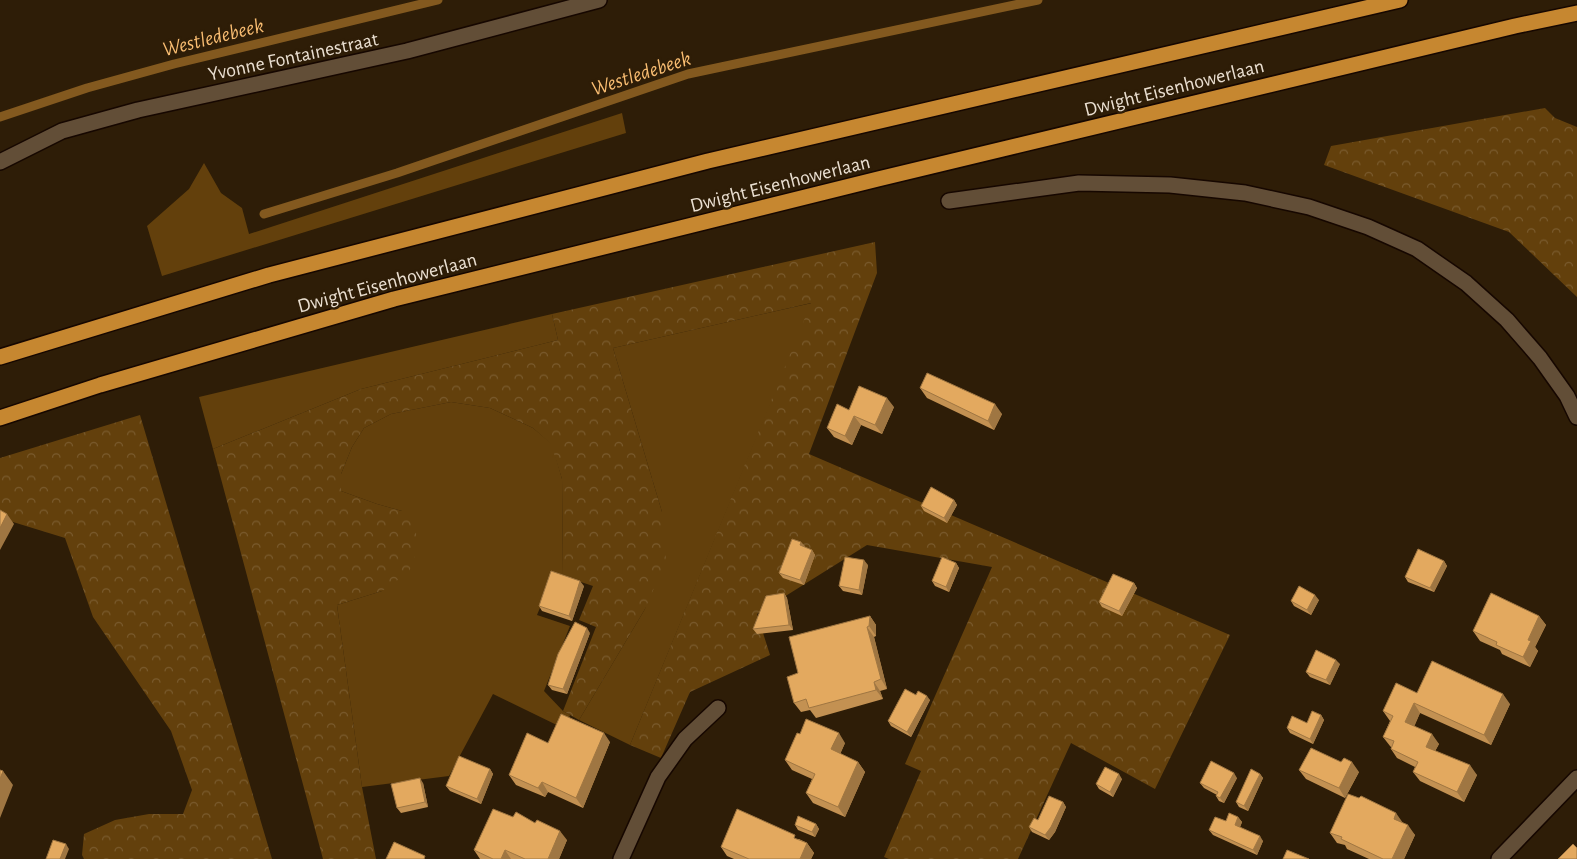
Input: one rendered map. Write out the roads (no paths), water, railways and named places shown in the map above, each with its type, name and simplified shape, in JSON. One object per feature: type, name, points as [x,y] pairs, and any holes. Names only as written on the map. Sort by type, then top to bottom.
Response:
[{"type":"highway","name":"Dwight Eisenhowerlaan","points":[[0,357],[269,275],[708,161],[1400,0]]},
{"type":"highway","name":"Dwight Eisenhowerlaan","points":[[0,418],[100,386],[394,299],[887,177],[1515,26],[1577,13]]},
{"type":"street","name":"Yvonne Fontainestraat","points":[[0,162],[62,131],[138,110],[407,51],[599,0]]},
{"type":"street","points":[[948,201],[1078,183],[1170,185],[1245,192],[1309,207],[1368,227],[1417,249],[1466,283],[1507,320],[1540,358],[1567,396],[1577,417]]},
{"type":"street","points":[[622,859],[658,777],[686,739],[718,708]]},
{"type":"street","points":[[1499,859],[1577,778]]},
{"type":"waterway","name":"Westledebeek","points":[[0,117],[87,88],[174,64],[438,0]]},
{"type":"waterway","name":"Westledebeek","points":[[264,214],[397,173],[688,74],[1038,0]]}]
